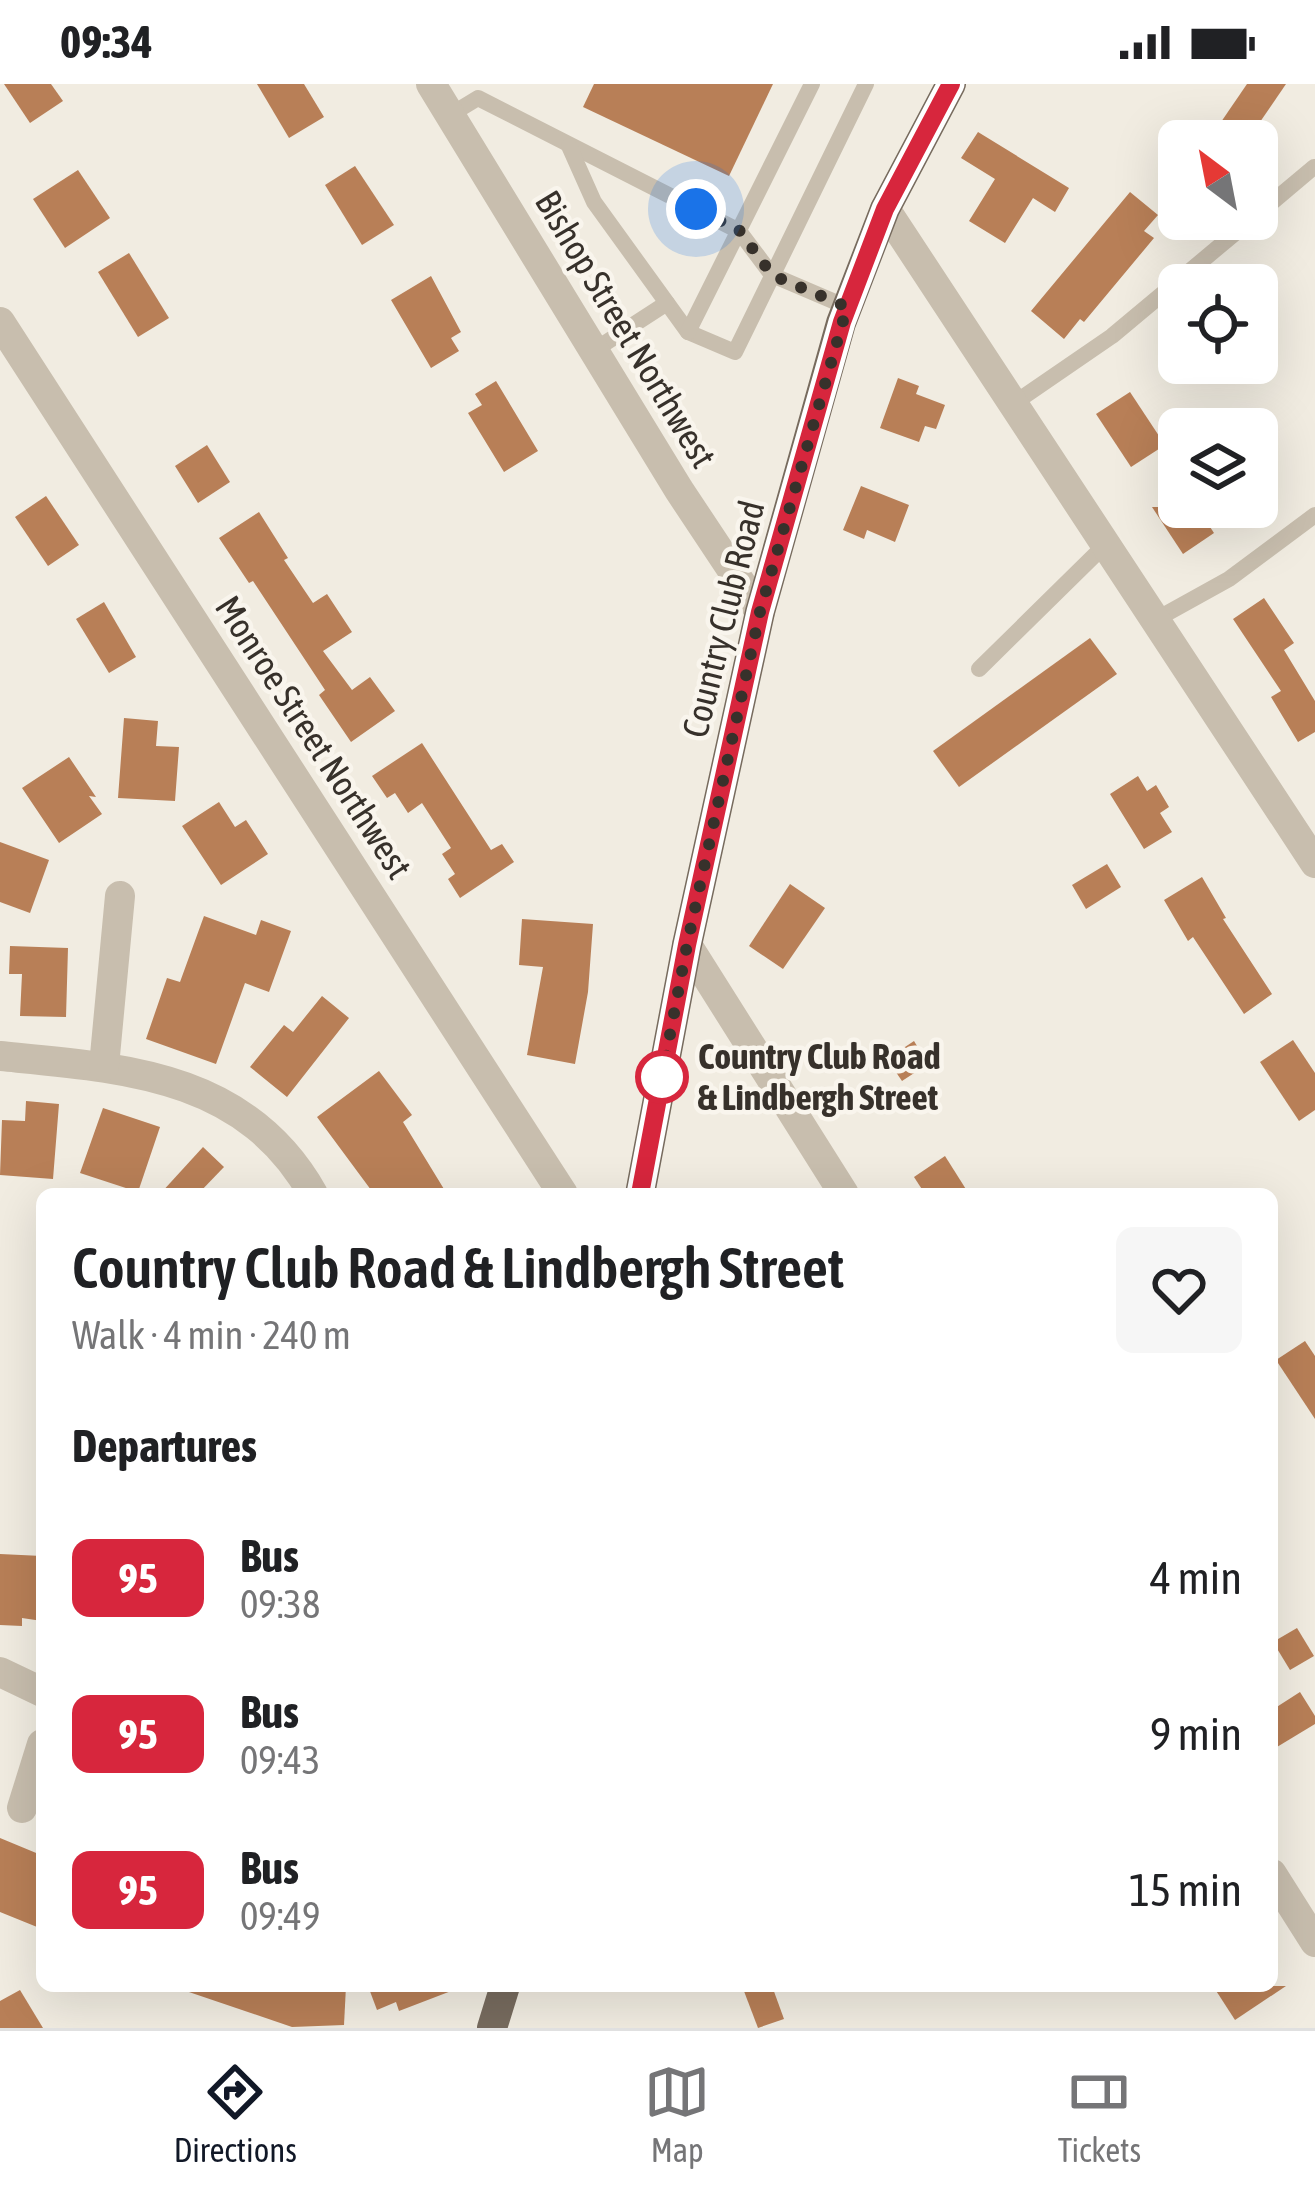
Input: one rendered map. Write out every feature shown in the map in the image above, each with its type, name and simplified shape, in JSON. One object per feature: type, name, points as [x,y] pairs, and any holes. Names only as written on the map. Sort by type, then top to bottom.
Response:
[{"type":"main road","name":"Country Club Road","points":[[641,1188],[687,945],[760,612],[847,307],[885,209],[947,85]]},
{"type":"main road","points":[[492,2028],[503,1992]]},
{"type":"street","name":"Bishop Street Northwest","points":[[431,84],[679,490],[760,612]]},
{"type":"street","points":[[885,209],[1315,863]]},
{"type":"street","name":"Monroe Street Northwest","points":[[0,322],[559,1188]]},
{"type":"street","points":[[104,1066],[120,896]]},
{"type":"street","points":[[687,945],[840,1188]]},
{"type":"street","points":[[0,1056],[104,1066],[206,1094],[267,1133],[309,1188]]},
{"type":"street","points":[[0,1672],[36,1689]]},
{"type":"street","points":[[22,1808],[36,1763]]},
{"type":"street","points":[[1278,1883],[1315,1942]]},
{"type":"lane","points":[[688,332],[812,84]]},
{"type":"lane","points":[[569,146],[594,202],[688,332],[734,352],[866,84]]},
{"type":"lane","points":[[450,115],[478,98],[739,230],[772,275],[847,307]]},
{"type":"lane","points":[[1278,198],[1314,167]]},
{"type":"lane","points":[[1012,404],[1112,336],[1227,240]]},
{"type":"lane","points":[[593,351],[667,303]]},
{"type":"lane","points":[[1155,620],[1229,579],[1315,515]]},
{"type":"lane","points":[[979,669],[1105,545]]},
{"type":"building","points":[[4,84],[51,84],[63,101],[30,123]]},
{"type":"building","points":[[257,84],[304,84],[324,117],[289,138]]},
{"type":"building","points":[[594,84],[773,84],[729,176],[583,107]]},
{"type":"building","points":[[1247,84],[1286,84],[1261,120],[1222,120]]},
{"type":"building","points":[[978,132],[1069,188],[1055,212],[1033,198],[1005,243],[969,221],[995,179],[961,158]]},
{"type":"building","points":[[355,166],[394,225],[362,245],[325,185]]},
{"type":"building","points":[[78,170],[110,218],[65,248],[33,199]]},
{"type":"building","points":[[1130,192],[1158,215],[1144,231],[1154,238],[1084,322],[1080,319],[1064,339],[1031,311]]},
{"type":"building","points":[[129,253],[169,318],[138,337],[98,272]]},
{"type":"building","points":[[431,276],[461,332],[451,338],[459,351],[431,368],[391,300]]},
{"type":"building","points":[[898,378],[919,386],[916,394],[945,405],[936,429],[925,426],[919,442],[880,428]]},
{"type":"building","points":[[496,381],[538,451],[504,472],[468,413],[482,405],[475,394]]},
{"type":"building","points":[[1130,392],[1158,434],[1158,450],[1131,467],[1096,414]]},
{"type":"building","points":[[207,445],[230,482],[198,503],[175,466]]},
{"type":"building","points":[[861,486],[909,505],[895,542],[867,530],[864,539],[843,530]]},
{"type":"building","points":[[46,496],[79,545],[48,566],[15,517]]},
{"type":"building","points":[[259,512],[313,603],[327,594],[352,632],[323,651],[352,690],[370,677],[395,711],[351,742],[319,695],[325,690],[219,538]]},
{"type":"building","points":[[1166,528],[1211,528],[1214,533],[1183,554]]},
{"type":"building","points":[[1264,598],[1294,643],[1284,650],[1315,701],[1315,732],[1298,742],[1271,697],[1281,691],[1233,619]]},
{"type":"building","points":[[104,602],[136,657],[109,673],[76,619]]},
{"type":"building","points":[[1090,638],[1117,674],[959,787],[933,751]]},
{"type":"building","points":[[124,718],[158,721],[156,746],[179,747],[175,801],[118,798]]},
{"type":"building","points":[[422,743],[491,850],[502,844],[514,862],[460,898],[448,879],[455,874],[442,854],[451,848],[422,803],[408,813],[395,793],[387,798],[372,776]]},
{"type":"building","points":[[69,757],[102,814],[59,843],[22,788]]},
{"type":"building","points":[[1138,776],[1147,791],[1156,785],[1169,807],[1160,813],[1172,832],[1144,849],[1110,794]]},
{"type":"building","points":[[219,802],[235,827],[246,820],[268,854],[221,885],[182,826]]},
{"type":"building","points":[[0,842],[49,860],[30,913],[0,902]]},
{"type":"building","points":[[1107,864],[1121,887],[1086,909],[1072,885]]},
{"type":"building","points":[[1202,877],[1272,994],[1244,1014],[1193,937],[1188,941],[1164,900]]},
{"type":"building","points":[[790,884],[825,908],[783,969],[749,946]]},
{"type":"building","points":[[204,916],[256,935],[261,920],[291,931],[269,992],[245,983],[216,1064],[146,1039],[167,978],[180,982]]},
{"type":"building","points":[[522,919],[593,924],[588,992],[575,1064],[527,1055],[543,967],[519,965]]},
{"type":"building","points":[[10,946],[68,948],[66,1017],[20,1016],[22,974],[9,974]]},
{"type":"building","points":[[322,996],[349,1018],[287,1097],[250,1067],[284,1025],[293,1032]]},
{"type":"building","points":[[1293,1040],[1315,1073],[1315,1110],[1299,1121],[1260,1062]]},
{"type":"building","points":[[914,1041],[928,1064],[902,1081],[887,1059]]},
{"type":"building","points":[[379,1071],[412,1115],[403,1122],[443,1188],[370,1188],[317,1117]]},
{"type":"building","points":[[26,1101],[59,1104],[53,1179],[0,1175],[2,1120],[25,1121]]},
{"type":"building","points":[[103,1108],[160,1127],[139,1188],[80,1173]]},
{"type":"building","points":[[203,1147],[224,1167],[204,1188],[165,1188]]},
{"type":"building","points":[[945,1156],[965,1188],[921,1188],[914,1177]]},
{"type":"building","points":[[1305,1341],[1315,1356],[1315,1419],[1278,1363]]},
{"type":"building","points":[[0,1554],[36,1556],[36,1620],[22,1618],[22,1626],[0,1625]]},
{"type":"building","points":[[1297,1628],[1314,1656],[1290,1670],[1278,1650],[1278,1639]]},
{"type":"building","points":[[1300,1692],[1315,1724],[1278,1746],[1278,1706]]},
{"type":"building","points":[[0,1838],[36,1853],[36,1927],[0,1912]]},
{"type":"building","points":[[20,1990],[43,2028],[0,2028],[0,2001]]},
{"type":"building","points":[[189,1992],[346,1992],[344,2025],[292,2027]]},
{"type":"building","points":[[370,1992],[449,1992],[399,2011],[396,2002],[377,2010]]},
{"type":"building","points":[[744,1992],[774,1992],[784,2019],[758,2028]]},
{"type":"building","points":[[1217,1992],[1277,1992],[1235,2020]]},
{"type":"bus line","name":"95","points":[[641,1188],[687,945],[760,612],[842,322],[885,209],[951,84]]},
{"type":"place","name":"Country Club Road & Lindbergh Street","points":[[662,1077]]},
{"type":"route","points":[[662,1077],[760,612],[847,307],[772,275],[739,230],[696,209]]}]
